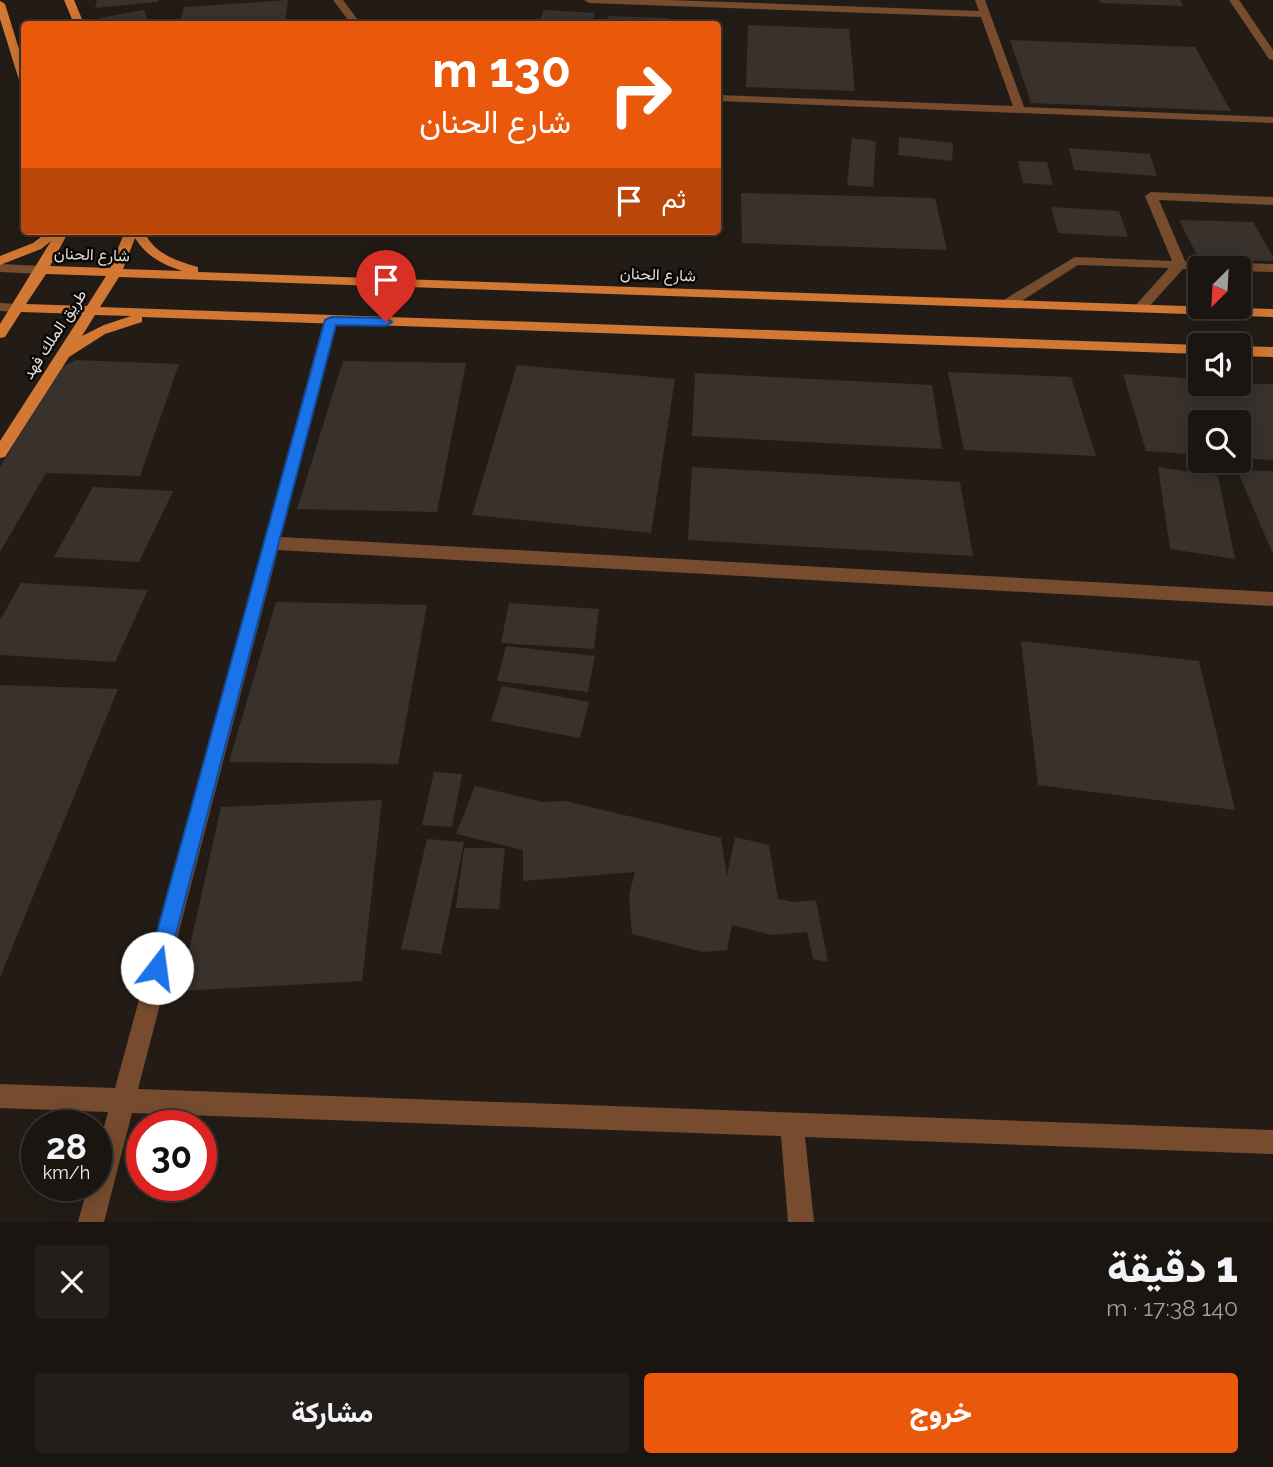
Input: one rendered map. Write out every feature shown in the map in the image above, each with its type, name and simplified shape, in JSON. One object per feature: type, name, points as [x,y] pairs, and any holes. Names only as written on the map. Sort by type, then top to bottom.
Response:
[{"type":"main road","points":[[69,0],[78,21]]},
{"type":"main road","points":[[0,4],[21,70]]},
{"type":"main road","points":[[0,261],[37,246],[52,235]]},
{"type":"main road","points":[[0,334],[42,270],[61,235]]},
{"type":"main road","name":"طريق الملك فهد","points":[[0,453],[115,273],[129,235]]},
{"type":"main road","points":[[139,235],[152,251],[176,265],[216,276]]},
{"type":"main road","name":"شارع الحنان","points":[[42,270],[1273,313]]},
{"type":"main road","points":[[18,308],[1188,350]]},
{"type":"main road","points":[[55,364],[85,339],[103,329],[159,314]]},
{"type":"main road","points":[[1251,351],[1273,352]]},
{"type":"street","points":[[338,0],[354,21]]},
{"type":"street","points":[[589,0],[985,14]]},
{"type":"street","points":[[980,0],[1020,110]]},
{"type":"street","points":[[1234,0],[1273,57]]},
{"type":"street","points":[[1256,32],[1273,32]]},
{"type":"street","points":[[721,98],[1273,120]]},
{"type":"street","points":[[1180,264],[1151,196],[1273,201]]},
{"type":"street","points":[[1007,304],[1075,261],[1273,268]]},
{"type":"street","points":[[1140,308],[1180,264]]},
{"type":"street","points":[[0,268],[42,270]]},
{"type":"street","points":[[0,307],[18,308]]},
{"type":"street","points":[[91,1222],[121,1101],[331,320]]},
{"type":"street","points":[[271,543],[1273,599]]},
{"type":"street","points":[[0,1096],[1273,1142]]},
{"type":"street","points":[[792,1124],[801,1222]]},
{"type":"building","points":[[97,0],[158,0],[158,2],[95,8]]},
{"type":"building","points":[[288,0],[285,21],[180,21],[184,7]]},
{"type":"building","points":[[1099,0],[1180,0],[1183,6],[1100,3]]},
{"type":"building","points":[[144,10],[148,21],[100,21],[99,18]]},
{"type":"building","points":[[544,10],[595,13],[592,21],[539,21]]},
{"type":"building","points":[[608,16],[668,18],[668,21],[607,21]]},
{"type":"building","points":[[748,25],[849,29],[855,91],[746,87]]},
{"type":"building","points":[[1010,40],[1195,47],[1231,111],[1031,103]]},
{"type":"building","points":[[899,137],[953,143],[952,161],[898,155]]},
{"type":"building","points":[[852,138],[876,141],[873,187],[847,185]]},
{"type":"building","points":[[1069,148],[1150,154],[1157,176],[1074,170]]},
{"type":"building","points":[[1018,161],[1047,162],[1053,185],[1023,183]]},
{"type":"building","points":[[741,193],[935,198],[947,250],[742,243]]},
{"type":"building","points":[[1051,207],[1119,211],[1128,237],[1058,233]]},
{"type":"building","points":[[1179,220],[1253,222],[1273,261],[1251,260],[1251,256],[1197,256]]},
{"type":"building","points":[[76,360],[179,364],[140,476],[46,473],[0,552],[0,467],[62,367]]},
{"type":"building","points":[[343,361],[466,363],[437,512],[297,509]]},
{"type":"building","points":[[517,365],[675,379],[651,533],[472,515]]},
{"type":"building","points":[[948,372],[1071,377],[1096,456],[964,450]]},
{"type":"building","points":[[695,373],[932,385],[942,449],[692,436]]},
{"type":"building","points":[[1123,374],[1188,378],[1188,396],[1251,396],[1251,384],[1273,384],[1273,460],[1251,459],[1251,410],[1188,410],[1188,454],[1146,451]]},
{"type":"building","points":[[692,467],[960,482],[973,556],[688,540]]},
{"type":"building","points":[[1158,467],[1218,476],[1235,559],[1170,549]]},
{"type":"building","points":[[1273,471],[1273,554],[1238,473]]},
{"type":"building","points":[[93,487],[173,491],[139,562],[54,557]]},
{"type":"building","points":[[21,583],[148,590],[115,662],[0,655],[0,620]]},
{"type":"building","points":[[276,602],[427,605],[398,764],[229,762]]},
{"type":"building","points":[[509,603],[599,609],[594,649],[501,643]]},
{"type":"building","points":[[1021,641],[1199,661],[1235,810],[1038,785]]},
{"type":"building","points":[[506,646],[595,656],[588,692],[497,681]]},
{"type":"building","points":[[0,685],[118,689],[0,977]]},
{"type":"building","points":[[502,686],[589,702],[580,738],[491,721]]},
{"type":"building","points":[[434,772],[462,774],[452,827],[422,825]]},
{"type":"building","points":[[475,786],[543,802],[565,801],[721,838],[727,876],[735,837],[769,845],[778,899],[793,902],[816,900],[828,962],[813,959],[807,932],[772,935],[732,925],[727,950],[703,952],[632,934],[629,895],[635,872],[523,881],[523,850],[456,834]]},
{"type":"building","points":[[382,800],[362,981],[180,991],[221,807]]},
{"type":"building","points":[[427,839],[464,842],[441,954],[401,949]]},
{"type":"building","points":[[464,848],[505,848],[499,909],[456,908]]},
{"type":"route","points":[[157,968],[331,320],[386,322]]}]
